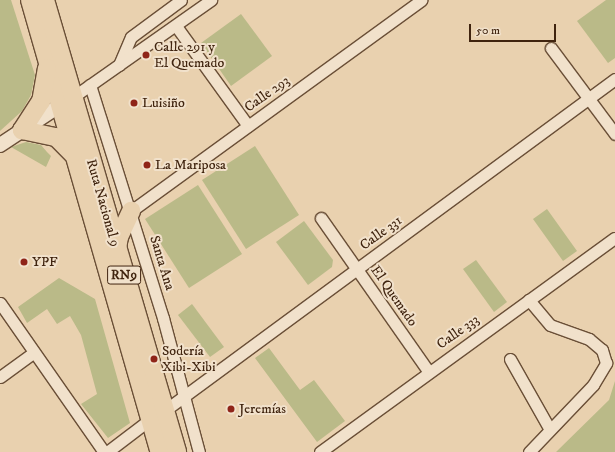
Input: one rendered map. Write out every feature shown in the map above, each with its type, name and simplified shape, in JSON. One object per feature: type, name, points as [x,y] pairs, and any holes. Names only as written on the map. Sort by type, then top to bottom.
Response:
[{"type":"main road","name":"Ruta Nacional 9","points":[[30,0],[48,59],[67,101],[117,250],[156,416],[160,452]]},
{"type":"main road","name":"Ruta Nacional 9","points":[[45,0],[67,101],[74,156],[156,416],[177,452]]},
{"type":"main road","points":[[48,59],[42,101],[22,130],[56,137],[74,156]]},
{"type":"main road","points":[[117,250],[119,237],[131,211]]},
{"type":"street","points":[[119,65],[131,37],[181,0]]},
{"type":"street","points":[[0,145],[67,101],[211,0]]},
{"type":"street","name":"Calle 293","points":[[131,211],[421,0]]},
{"type":"street","points":[[176,26],[248,126]]},
{"type":"street","points":[[551,48],[615,134]]},
{"type":"street","name":"Calle 331","points":[[107,452],[615,79]]},
{"type":"street","name":"Santa Ana","points":[[90,85],[131,211],[185,396],[199,452]]},
{"type":"street","name":"El Quemado","points":[[321,218],[429,372]]},
{"type":"street","name":"Calle 333","points":[[320,452],[615,238]]},
{"type":"street","points":[[529,300],[550,325],[589,339],[602,350],[606,363],[594,386],[549,428],[529,452]]},
{"type":"street","points":[[0,303],[104,452]]},
{"type":"street","points":[[0,377],[34,353]]},
{"type":"street","points":[[510,359],[549,428]]},
{"type":"green space","points":[[0,0],[11,0],[35,75],[31,95],[22,111],[0,131]]},
{"type":"green space","points":[[606,0],[615,0],[615,58],[608,63],[577,21]]},
{"type":"green space","points":[[241,14],[272,56],[231,86],[201,43]]},
{"type":"green space","points":[[26,142],[41,145],[51,156],[46,167],[11,147]]},
{"type":"green space","points":[[255,146],[299,215],[246,249],[202,180]]},
{"type":"green space","points":[[198,185],[242,254],[189,288],[145,219]]},
{"type":"green space","points":[[547,209],[577,251],[563,261],[533,219]]},
{"type":"green space","points":[[304,221],[333,260],[332,267],[308,285],[276,242]]},
{"type":"green space","points":[[476,260],[507,302],[494,312],[463,269]]},
{"type":"green space","points":[[59,278],[95,299],[130,423],[108,438],[81,404],[97,394],[81,335],[70,316],[57,324],[47,309],[27,323],[18,307]]},
{"type":"green space","points":[[192,304],[224,347],[210,357],[178,315]]},
{"type":"green space","points":[[269,348],[300,390],[314,380],[345,421],[317,442],[255,358]]},
{"type":"green space","points":[[615,381],[615,452],[556,452],[609,400]]},
{"type":"place","name":"Calle 291 y El Quemado","points":[[146,55]]},
{"type":"place","name":"Luisiño","points":[[134,103]]},
{"type":"place","name":"La Mariposa","points":[[147,165]]},
{"type":"place","name":"YPF","points":[[24,262]]},
{"type":"place","name":"Sodería Xibi-Xibi","points":[[154,359]]},
{"type":"place","name":"Jeremías","points":[[231,409]]}]
